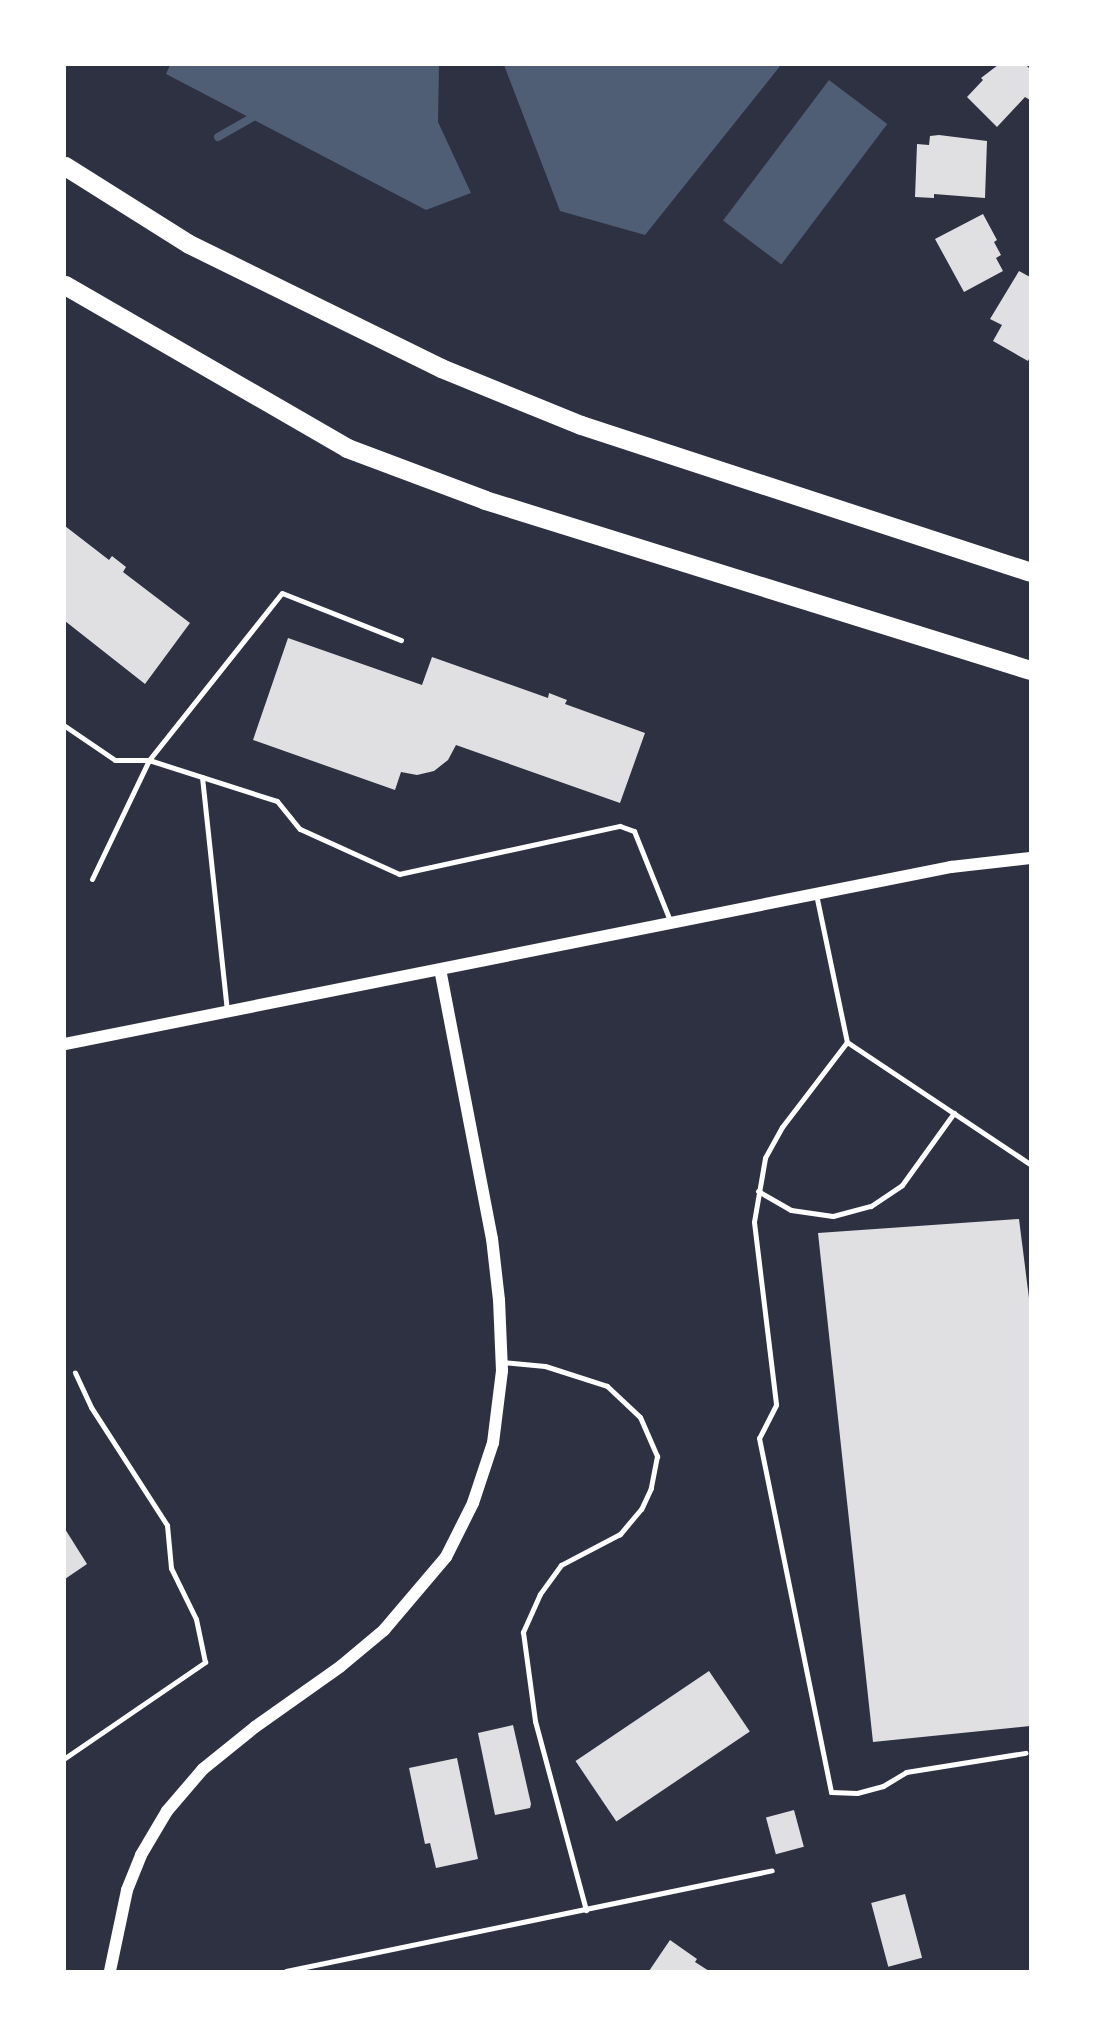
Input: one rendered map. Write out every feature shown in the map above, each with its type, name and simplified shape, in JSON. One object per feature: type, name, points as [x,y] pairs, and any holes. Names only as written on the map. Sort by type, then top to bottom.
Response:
[{"type":"highway","points":[[65,166],[189,244],[441,368],[580,425],[1030,572]]},
{"type":"highway","points":[[65,285],[347,448],[485,500],[1030,670]]},
{"type":"street","points":[[65,1044],[951,867],[1030,858]]},
{"type":"street","points":[[110,1971],[114,1940],[127,1890],[141,1856],[167,1811],[203,1769],[255,1727],[341,1666],[384,1630],[446,1557],[473,1503],[492,1443],[502,1362],[492,1239],[440,970]]},
{"type":"lane","points":[[92,879],[149,760],[282,593],[401,640]]},
{"type":"lane","points":[[65,726],[115,760],[149,760],[276,801],[300,829],[399,874],[620,826],[627,828],[634,831],[671,923]]},
{"type":"lane","points":[[202,777],[227,1012]]},
{"type":"lane","points":[[816,894],[847,1042],[1030,1164]]},
{"type":"lane","points":[[847,1042],[782,1127],[765,1158],[754,1222],[776,1405],[759,1438],[831,1792],[858,1794],[883,1786],[906,1772],[1025,1753]]},
{"type":"lane","points":[[758,1191],[791,1210],[833,1216],[871,1206],[902,1185],[954,1113]]},
{"type":"lane","points":[[502,1362],[545,1366],[607,1386],[640,1417],[657,1456],[651,1488],[641,1509],[620,1534],[561,1565],[540,1594],[523,1632],[534,1721],[586,1910]]},
{"type":"lane","points":[[65,1758],[205,1662],[196,1619],[171,1568],[167,1525],[91,1407],[75,1372]]},
{"type":"lane","points":[[286,1971],[772,1870]]},
{"type":"water","points":[[170,65],[439,65],[438,122],[471,193],[426,210],[166,74]]},
{"type":"water","points":[[504,65],[781,65],[645,235],[560,211]]},
{"type":"water","points":[[829,80],[887,124],[781,264],[723,221]]},
{"type":"building","points":[[998,65],[1026,65],[1030,69],[1030,100],[1025,97],[997,127],[967,97],[983,80],[981,78]]},
{"type":"building","points":[[930,136],[987,141],[985,198],[934,194],[934,198],[915,197],[917,144],[929,145]]},
{"type":"building","points":[[983,214],[997,240],[994,242],[1001,255],[996,258],[1003,271],[964,292],[935,239]]},
{"type":"building","points":[[1019,271],[1030,277],[1028,361],[993,341],[1002,325],[990,319]]},
{"type":"building","points":[[65,526],[109,560],[112,556],[126,567],[123,572],[190,623],[145,684],[65,621]]},
{"type":"building","points":[[288,638],[422,685],[432,657],[548,698],[549,693],[567,700],[565,704],[645,733],[620,803],[456,745],[448,760],[434,771],[417,775],[401,772],[395,790],[253,740]]},
{"type":"building","points":[[1019,1219],[1030,1306],[1030,1726],[873,1742],[818,1233]]},
{"type":"building","points":[[65,1529],[87,1564],[65,1579]]},
{"type":"building","points":[[709,1671],[750,1732],[616,1822],[576,1761]]},
{"type":"building","points":[[513,1725],[531,1804],[530,1808],[495,1815],[478,1733]]},
{"type":"building","points":[[457,1758],[478,1859],[436,1868],[430,1843],[425,1844],[409,1768]]},
{"type":"building","points":[[794,1810],[804,1847],[776,1854],[766,1818]]},
{"type":"building","points":[[905,1894],[922,1958],[888,1967],[871,1903]]},
{"type":"building","points":[[670,1940],[697,1959],[695,1962],[709,1971],[649,1971]]},
{"type":"waterway","points":[[218,137],[260,113]]}]
